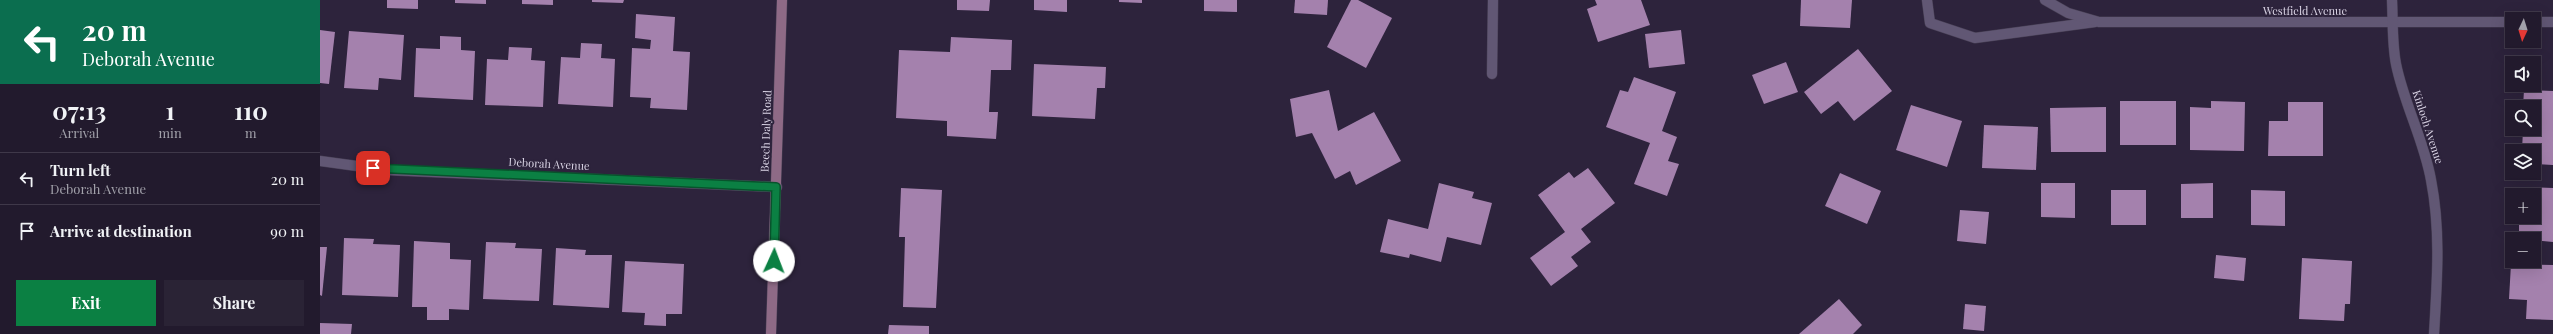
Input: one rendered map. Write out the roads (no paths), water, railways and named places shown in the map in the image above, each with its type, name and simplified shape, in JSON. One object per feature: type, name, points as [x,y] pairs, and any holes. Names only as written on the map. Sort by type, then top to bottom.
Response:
[{"type":"main road","name":"Beech Daly Road","points":[[771,334],[782,0]]},
{"type":"street","points":[[1492,74],[1491,20],[1493,0]]},
{"type":"street","name":"Westfield Avenue","points":[[1927,0],[1930,23],[1975,38],[2099,22],[2505,22]]},
{"type":"street","name":"Westfield Avenue","points":[[2045,0],[2068,12],[2099,22]]},
{"type":"street","name":"Kinloch Avenue","points":[[2392,0],[2396,63],[2406,101],[2423,144],[2436,213],[2439,248],[2434,334]]},
{"type":"street","points":[[2541,22],[2553,22]]},
{"type":"street","name":"Deborah Avenue","points":[[320,161],[386,170],[776,187]]}]
